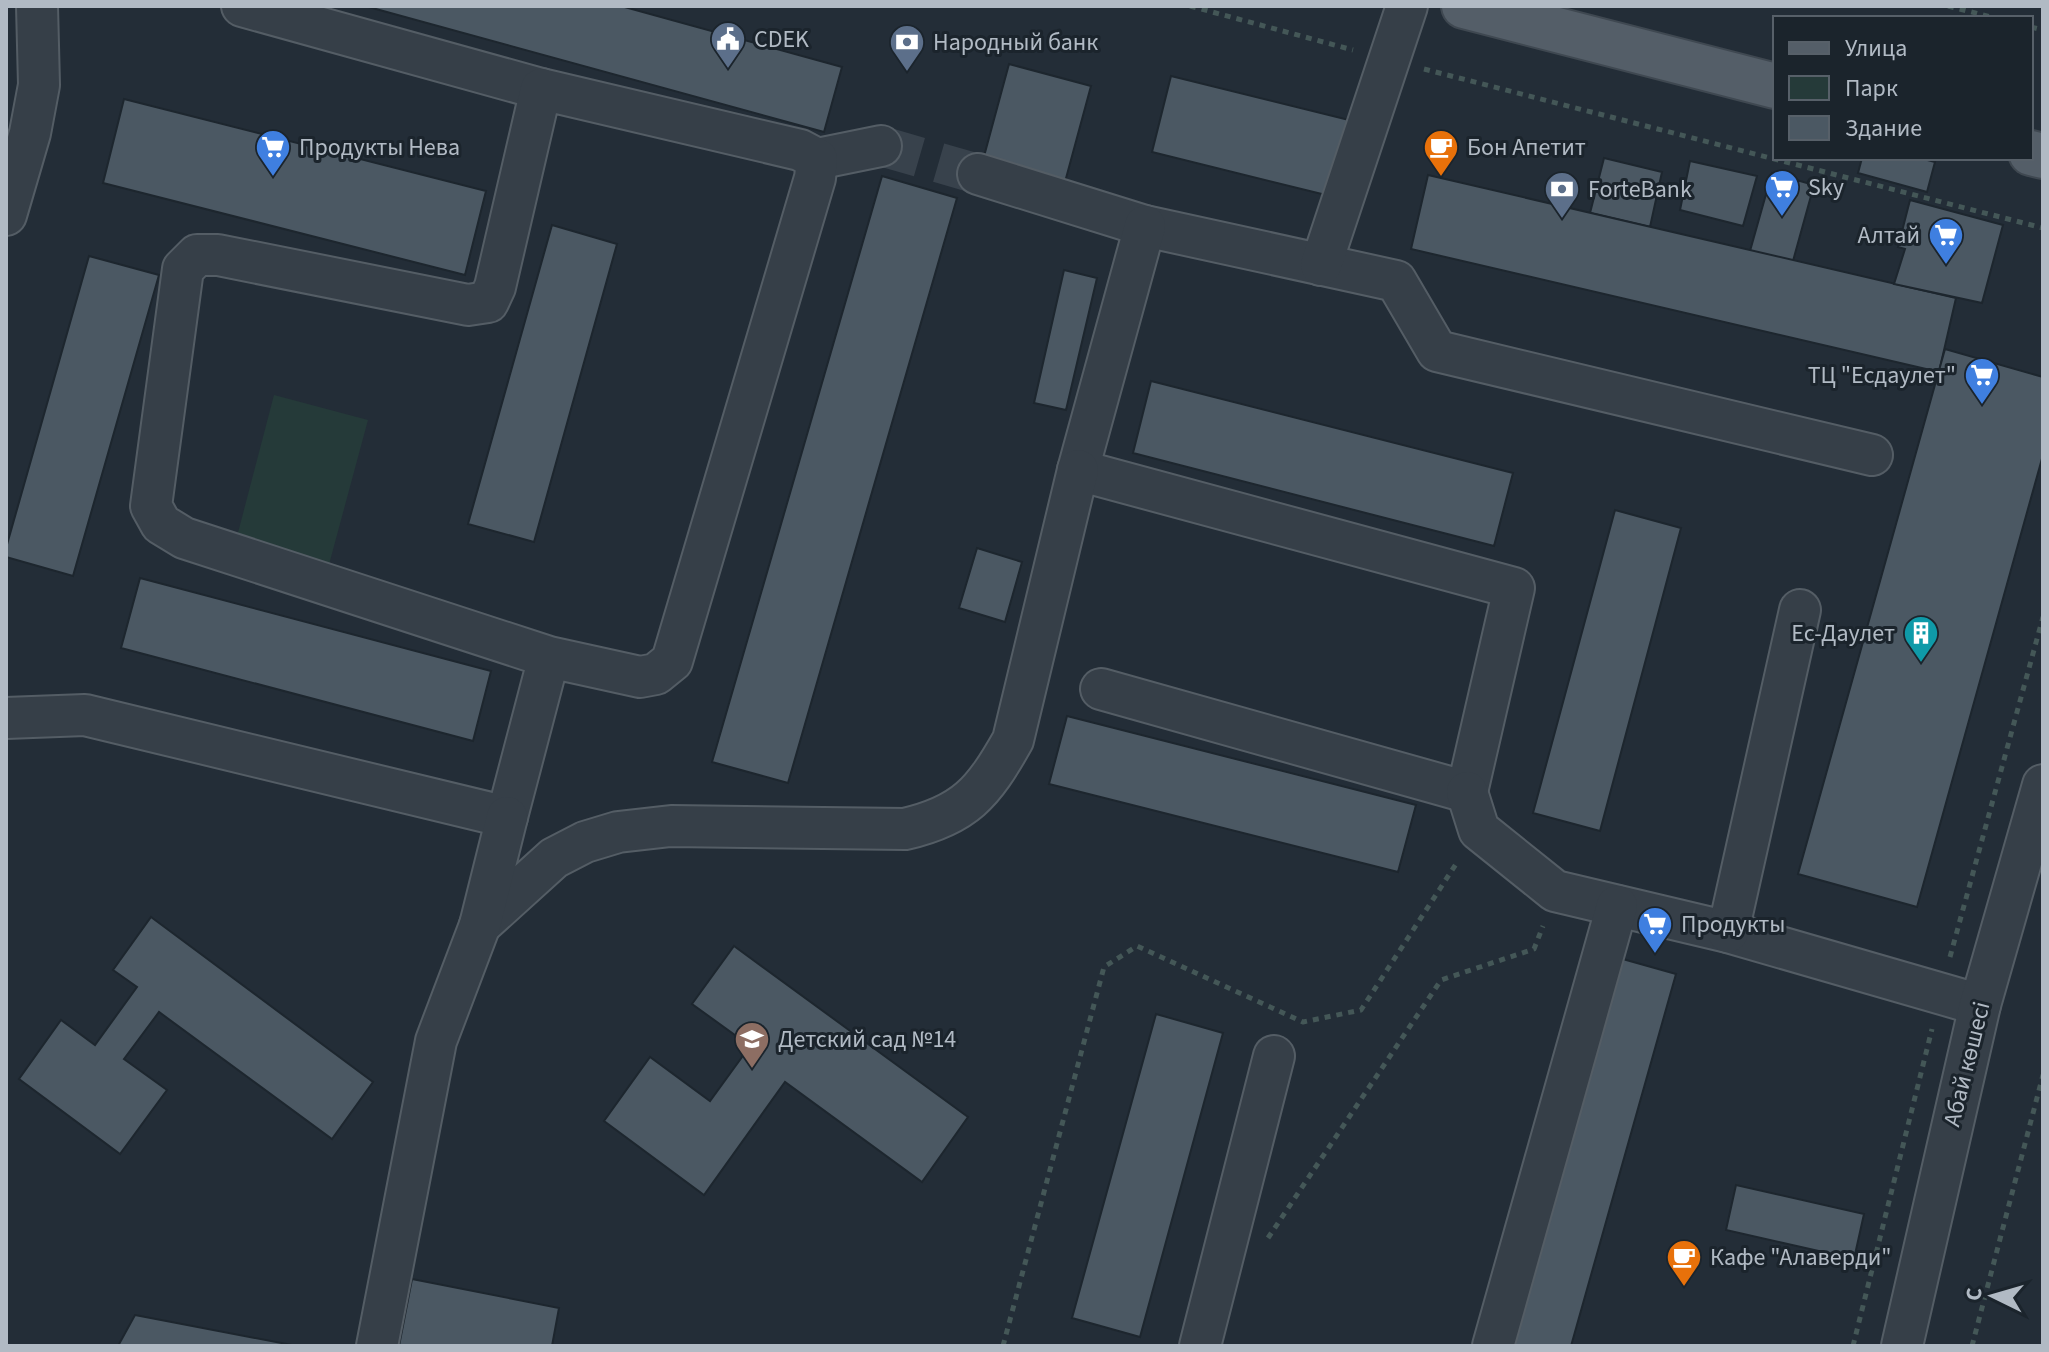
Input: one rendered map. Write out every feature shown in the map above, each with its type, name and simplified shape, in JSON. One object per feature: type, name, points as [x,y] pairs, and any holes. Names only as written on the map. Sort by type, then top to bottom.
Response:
[{"type":"main road","points":[[1464,6],[1773,85]]},
{"type":"street","points":[[6,215],[30,133],[39,85],[37,6]]},
{"type":"street","points":[[242,6],[289,12],[541,89],[800,150],[817,159],[881,146]]},
{"type":"street","points":[[1321,265],[1407,6]]},
{"type":"street","points":[[541,89],[495,287],[488,302],[468,305],[218,255],[197,255],[183,269],[151,506],[161,524],[184,538],[549,657],[640,677],[656,674],[672,661],[815,178],[817,159]]},
{"type":"street","points":[[978,174],[1145,226],[1396,281],[1437,351],[1872,455]]},
{"type":"street","points":[[480,925],[554,858],[585,842],[618,832],[671,826],[905,829],[938,821],[966,806],[992,777],[1013,740],[1078,470],[1145,226]]},
{"type":"street","points":[[1078,470],[1514,588],[1467,792],[1479,830],[1555,891],[1728,932],[1980,1005]]},
{"type":"street","points":[[1728,932],[1800,610]]},
{"type":"street","points":[[377,1346],[436,1041],[480,925],[549,657]]},
{"type":"street","points":[[1101,689],[1467,792]]},
{"type":"street","points":[[6,718],[85,715],[507,817]]},
{"type":"street","name":"Абай көшесі","points":[[1902,1346],[1980,1005],[2043,785]]},
{"type":"street","points":[[1493,1346],[1617,906]]},
{"type":"street","points":[[1200,1346],[1274,1056]]},
{"type":"path","points":[[1190,6],[1773,159]]},
{"type":"path","points":[[1948,6],[1987,16]]},
{"type":"path","points":[[1778,160],[2043,228]]},
{"type":"path","points":[[1003,1346],[1104,967],[1137,946],[1303,1022],[1361,1010],[1479,830]]},
{"type":"path","points":[[1266,1240],[1441,980],[1534,949],[1555,891]]},
{"type":"path","points":[[1972,1346],[2043,1075]]},
{"type":"green space","points":[[274,395],[368,420],[327,572],[234,548]]},
{"type":"building","points":[[365,6],[621,6],[842,67],[824,132]]},
{"type":"building","points":[[1009,64],[1091,86],[1065,182],[983,160]]},
{"type":"building","points":[[1171,76],[1349,120],[1330,196],[1152,152]]},
{"type":"building","points":[[124,99],[486,191],[465,275],[103,183]]},
{"type":"building","points":[[1604,158],[1662,172],[1650,227],[1590,213]]},
{"type":"building","points":[[1861,160],[1935,162],[1927,192],[1858,173]]},
{"type":"building","points":[[1690,161],[1757,176],[1743,226],[1680,210]]},
{"type":"building","name":"Sky","points":[[1772,173],[1814,185],[1793,261],[1750,251]]},
{"type":"building","points":[[1428,175],[1956,298],[1939,372],[1411,249]]},
{"type":"building","points":[[882,176],[957,198],[788,783],[712,762]]},
{"type":"building","name":"Алтай","points":[[1910,200],[2003,225],[1982,303],[1894,284],[1905,249],[1898,247]]},
{"type":"building","points":[[552,225],[617,244],[534,542],[468,524]]},
{"type":"building","points":[[89,256],[159,275],[73,576],[6,557],[6,548]]},
{"type":"building","points":[[1064,270],[1097,278],[1066,410],[1034,403]]},
{"type":"building","name":"Ес-Даулет","points":[[1945,349],[2043,377],[2043,455],[1917,907],[1798,874]]},
{"type":"building","points":[[1151,381],[1513,473],[1494,546],[1133,453]]},
{"type":"building","points":[[1615,510],[1681,528],[1600,831],[1533,813]]},
{"type":"building","points":[[977,548],[1022,562],[1005,622],[959,608]]},
{"type":"building","points":[[140,578],[491,671],[473,741],[121,648]]},
{"type":"building","points":[[1067,716],[1416,805],[1398,872],[1049,784]]},
{"type":"building","points":[[151,917],[373,1082],[332,1139],[159,1012],[124,1059],[167,1090],[120,1154],[19,1079],[61,1020],[95,1045],[137,987],[113,970]]},
{"type":"building","points":[[734,946],[968,1117],[922,1182],[785,1082],[704,1195],[604,1121],[650,1057],[710,1101],[750,1046],[692,1004]]},
{"type":"building","points":[[1612,956],[1676,974],[1571,1346],[1502,1346]]},
{"type":"building","points":[[1156,1014],[1223,1033],[1140,1337],[1072,1318]]},
{"type":"building","points":[[1736,1185],[1864,1214],[1854,1259],[1726,1230]]},
{"type":"building","points":[[412,1279],[559,1308],[552,1346],[399,1346]]},
{"type":"building","points":[[135,1315],[297,1346],[118,1346]]},
{"type":"tunnel","points":[[881,146],[978,174]]},
{"type":"place","name":"CDEK","points":[[728,70]]},
{"type":"place","name":"Народный банк","points":[[907,73]]},
{"type":"place","name":"Продукты Нева","points":[[273,178]]},
{"type":"place","name":"Бон Апетит","points":[[1441,178]]},
{"type":"place","name":"Sky","points":[[1782,218]]},
{"type":"place","name":"ForteBank","points":[[1562,220]]},
{"type":"place","name":"Алтай","points":[[1946,266]]},
{"type":"place","name":"ТЦ \"Есдаулет\"","points":[[1982,406]]},
{"type":"place","name":"Ес-Даулет","points":[[1921,664]]},
{"type":"place","name":"Продукты","points":[[1655,955]]},
{"type":"place","name":"Детский сад №14","points":[[752,1070]]},
{"type":"place","name":"Кафе \"Алаверди\"","points":[[1684,1288]]}]
